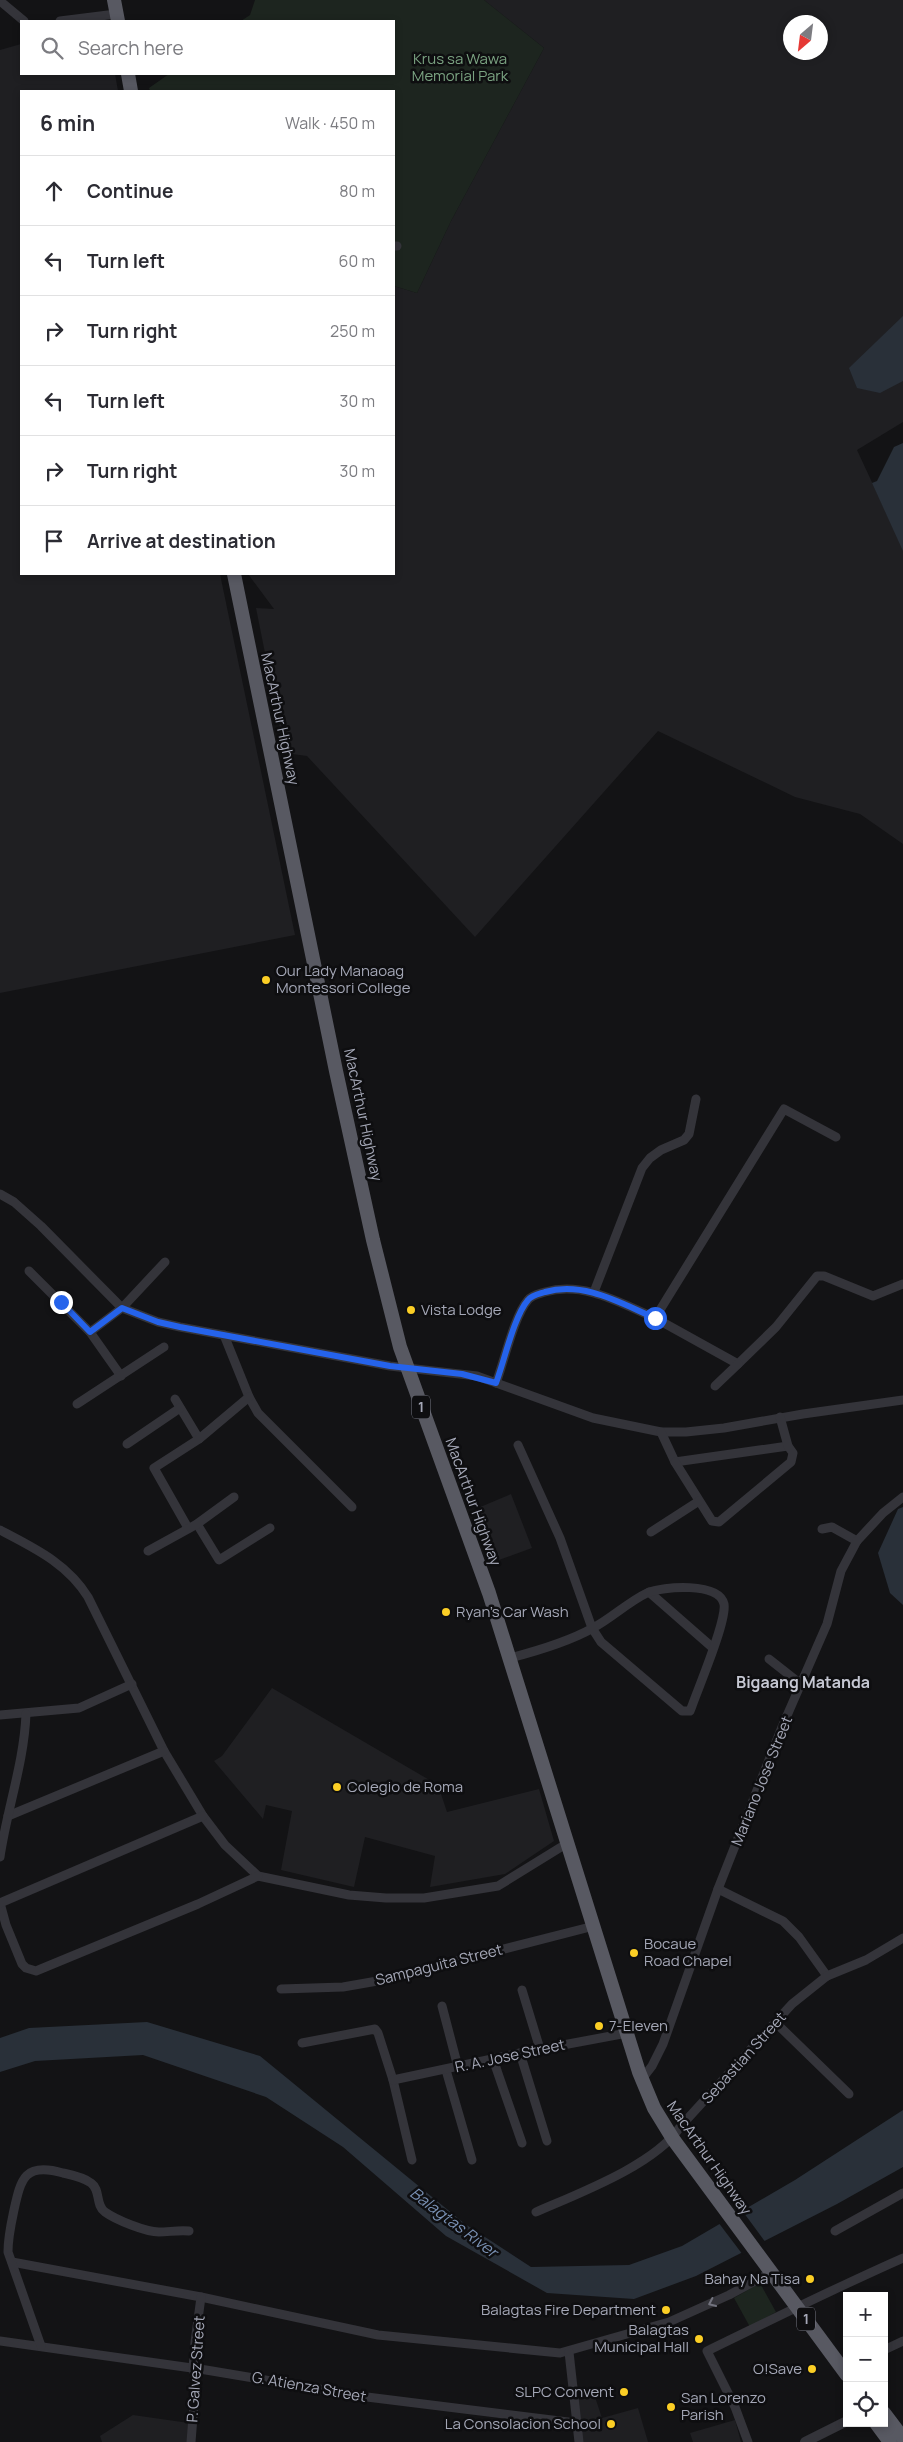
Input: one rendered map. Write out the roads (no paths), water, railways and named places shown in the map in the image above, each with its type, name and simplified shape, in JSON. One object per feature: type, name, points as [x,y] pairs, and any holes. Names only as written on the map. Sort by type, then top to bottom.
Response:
[{"type":"highway","points":[[128,75],[131,90]]},
{"type":"highway","name":"MacArthur Highway","points":[[234,575],[336,1071],[391,1313],[407,1369],[510,1658],[566,1844],[642,2079],[654,2108],[672,2139],[843,2370]]},
{"type":"highway","points":[[888,2418],[903,2438]]},
{"type":"highway","points":[[879,2427],[890,2442]]},
{"type":"street","points":[[0,0],[23,20]]},
{"type":"street","points":[[66,20],[116,12]]},
{"type":"street","points":[[594,1292],[642,1168],[650,1158],[661,1150],[684,1140],[689,1134],[696,1099]]},
{"type":"street","points":[[655,1318],[784,1109],[836,1136]]},
{"type":"street","points":[[0,1194],[14,1202],[41,1226],[122,1308],[158,1322],[407,1369],[462,1374],[496,1383],[593,1418],[661,1432],[686,1432],[724,1428],[780,1417],[903,1400]]},
{"type":"street","points":[[90,1332],[122,1308],[165,1262]]},
{"type":"street","points":[[29,1271],[90,1332],[121,1376]]},
{"type":"street","points":[[715,1386],[776,1327],[817,1276],[824,1276],[873,1296],[903,1284]]},
{"type":"street","points":[[496,1383],[516,1324],[528,1300],[534,1295],[562,1288],[594,1292],[655,1318],[738,1364]]},
{"type":"street","points":[[224,1335],[249,1397],[258,1413],[352,1507]]},
{"type":"street","points":[[77,1404],[164,1347]]},
{"type":"street","points":[[188,1528],[154,1468],[199,1439],[249,1397]]},
{"type":"street","points":[[175,1399],[199,1439]]},
{"type":"street","points":[[128,1444],[180,1408]]},
{"type":"street","points":[[661,1432],[675,1462],[699,1501],[712,1521],[719,1522],[791,1462],[793,1453],[788,1446],[780,1417]]},
{"type":"street","points":[[510,1658],[592,1628],[649,1592],[672,1588],[695,1588],[717,1593],[724,1604],[713,1648],[690,1711],[686,1712],[678,1709],[601,1642],[592,1628],[570,1562],[518,1446]]},
{"type":"street","points":[[675,1462],[788,1446]]},
{"type":"street","points":[[148,1551],[197,1524],[234,1497]]},
{"type":"street","name":"Mariano Jose Street","points":[[642,2079],[652,2066],[663,2044],[718,1889],[782,1727],[826,1624],[841,1571],[857,1541],[883,1513],[903,1498]]},
{"type":"street","points":[[651,1532],[699,1501]]},
{"type":"street","points":[[197,1524],[219,1560],[270,1528]]},
{"type":"street","points":[[822,1529],[832,1526],[857,1541]]},
{"type":"street","points":[[0,1530],[35,1549],[78,1580],[132,1684],[164,1751],[203,1816],[225,1845],[258,1876],[350,1895],[386,1898],[424,1898],[498,1886],[510,1881],[566,1844]]},
{"type":"street","points":[[649,1592],[713,1648]]},
{"type":"street","points":[[769,1659],[802,1684]]},
{"type":"street","points":[[0,1715],[80,1708],[132,1684]]},
{"type":"street","points":[[0,1857],[2,1830],[8,1816],[25,1742],[26,1714]]},
{"type":"street","points":[[8,1816],[164,1751]]},
{"type":"street","points":[[203,1816],[0,1903],[6,1925],[22,1964],[26,1968],[36,1971],[125,1932],[198,1904],[258,1876]]},
{"type":"street","points":[[718,1889],[784,1921],[799,1937],[827,1976]]},
{"type":"street","name":"Sampaguita Street","points":[[281,1989],[343,1987],[383,1980],[594,1926]]},
{"type":"street","name":"Sebastian Street","points":[[536,2212],[591,2188],[654,2154],[672,2139],[680,2128],[777,2024],[792,2004],[827,1976],[866,1960],[903,1938]]},
{"type":"street","points":[[522,1990],[540,2049]]},
{"type":"street","points":[[442,2006],[458,2067]]},
{"type":"street","points":[[777,2024],[849,2094]]},
{"type":"street","points":[[302,2043],[375,2029],[393,2080],[412,2160]]},
{"type":"street","name":"R. A. Jose Street","points":[[393,2080],[540,2049],[627,2034]]},
{"type":"street","points":[[520,2053],[547,2141]]},
{"type":"street","points":[[493,2059],[522,2143]]},
{"type":"street","points":[[446,2070],[472,2160]]},
{"type":"street","points":[[41,2346],[12,2262],[8,2241],[20,2183],[29,2172],[41,2168],[85,2179],[93,2184],[97,2190],[100,2207],[105,2212],[121,2220],[158,2232],[189,2231]]},
{"type":"street","points":[[836,2231],[903,2193]]},
{"type":"street","points":[[748,2442],[735,2407],[707,2351],[798,2309],[816,2296],[903,2258]]},
{"type":"street","points":[[12,2262],[201,2297],[386,2336],[545,2352],[569,2352],[669,2322],[728,2295],[767,2268]]},
{"type":"street","name":"P. Galvez Street","points":[[191,2442],[195,2384],[193,2368],[201,2297]]},
{"type":"street","name":"G. Atienza Street","points":[[0,2341],[285,2382],[367,2397],[576,2423]]},
{"type":"street","points":[[888,2348],[903,2341]]},
{"type":"street","points":[[569,2352],[576,2423],[580,2442]]},
{"type":"street","points":[[806,2442],[843,2424]]},
{"type":"water","points":[[903,316],[903,381],[880,393],[857,388],[849,368]]},
{"type":"water","points":[[903,443],[903,551],[872,483],[877,481],[894,447]]},
{"type":"water","points":[[903,1507],[903,1605],[890,1593],[878,1553],[898,1509]]},
{"type":"water","name":"Balagtas River","points":[[147,2022],[260,2056],[465,2224],[531,2267],[629,2265],[682,2246],[795,2180],[903,2110],[903,2167],[837,2204],[696,2276],[634,2299],[547,2293],[446,2236],[343,2147],[266,2097],[143,2055],[35,2061],[0,2072],[0,2038],[29,2028]]},
{"type":"place","name":"Our Lady Manaoag Montessori College","points":[[266,980]]},
{"type":"place","name":"Vista Lodge","points":[[411,1310]]},
{"type":"place","name":"Ryan’s Car Wash","points":[[446,1612]]},
{"type":"place","name":"Colegio de Roma","points":[[337,1787]]},
{"type":"place","name":"Bocaue Road Chapel","points":[[634,1953]]},
{"type":"place","name":"7-Eleven","points":[[599,2026]]},
{"type":"place","name":"Bahay Na Tisa","points":[[810,2279]]},
{"type":"place","name":"Balagtas Fire Department","points":[[666,2310]]},
{"type":"place","name":"Balagtas Municipal Hall","points":[[699,2339]]},
{"type":"place","name":"O!Save","points":[[812,2369]]},
{"type":"place","name":"SLPC Convent","points":[[624,2392]]},
{"type":"place","name":"San Lorenzo Parish","points":[[671,2407]]},
{"type":"place","name":"La Consolacion School","points":[[611,2424]]},
{"type":"district","name":"Bigaang Matanda","points":[[803,1682]]},
{"type":"park label","name":"Krus sa Wawa Memorial Park","points":[[460,68]]}]
